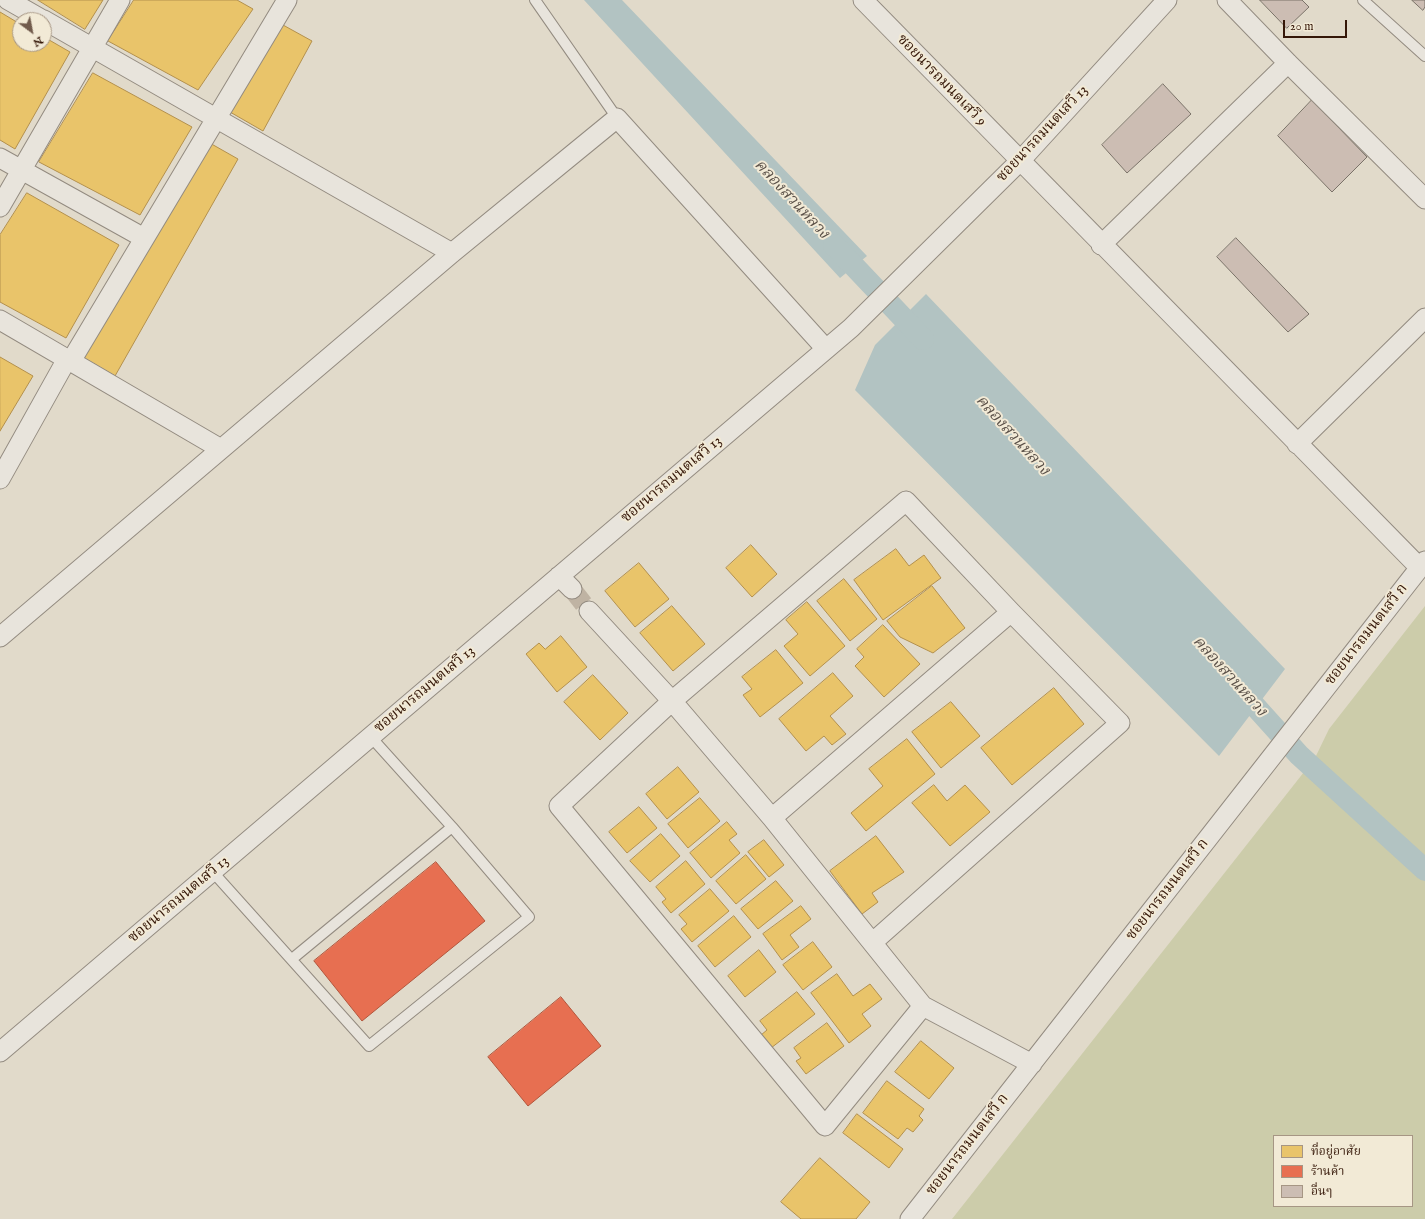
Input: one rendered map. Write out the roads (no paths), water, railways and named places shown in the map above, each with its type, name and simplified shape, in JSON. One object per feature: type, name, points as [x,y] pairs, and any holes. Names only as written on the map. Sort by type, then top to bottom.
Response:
[{"type":"street","points":[[8,0],[30,12]]},
{"type":"street","points":[[0,207],[120,0]]},
{"type":"street","points":[[0,479],[69,360],[287,0]]},
{"type":"street","name":"ซอยนารถมนตเสวี 9","points":[[863,0],[1297,444],[1422,564]]},
{"type":"street","name":"ซอยนารถมนตเสวี 13","points":[[0,1052],[851,328],[914,264],[1020,161],[1168,0]]},
{"type":"street","points":[[1227,0],[1288,64],[1425,199]]},
{"type":"street","points":[[52,25],[452,253]]},
{"type":"street","points":[[1101,245],[1288,64]]},
{"type":"street","points":[[0,637],[452,253],[617,118],[826,349]]},
{"type":"street","points":[[0,158],[144,238]]},
{"type":"street","points":[[1297,444],[1425,318]]},
{"type":"street","points":[[0,320],[221,449]]},
{"type":"street","points":[[873,942],[1120,723],[1011,612],[906,501],[672,701],[559,806],[824,1126],[923,1006]]},
{"type":"street","name":"ซอยนารถมนตเสวี ก","points":[[910,1219],[1422,564]]},
{"type":"street","points":[[560,576],[572,590]]},
{"type":"street","points":[[589,611],[672,701],[772,818],[923,1006],[1032,1064]]},
{"type":"street","points":[[772,818],[1011,612]]},
{"type":"lane","points":[[535,0],[617,118]]},
{"type":"lane","points":[[1363,0],[1425,56]]},
{"type":"lane","points":[[212,871],[369,1046],[529,918],[452,827],[370,736]]},
{"type":"lane","points":[[292,960],[452,827]]},
{"type":"water","points":[[584,0],[622,0],[867,256],[840,278]]},
{"type":"water","points":[[926,294],[1285,669],[1219,756],[855,390],[875,345]]},
{"type":"waterway","name":"คลองสวนหลวง","points":[[834,245],[923,339]]},
{"type":"waterway","name":"คลองสวนหลวง","points":[[1236,685],[1299,755],[1425,870]]},
{"type":"tunnel","points":[[572,589],[589,611]]}]
